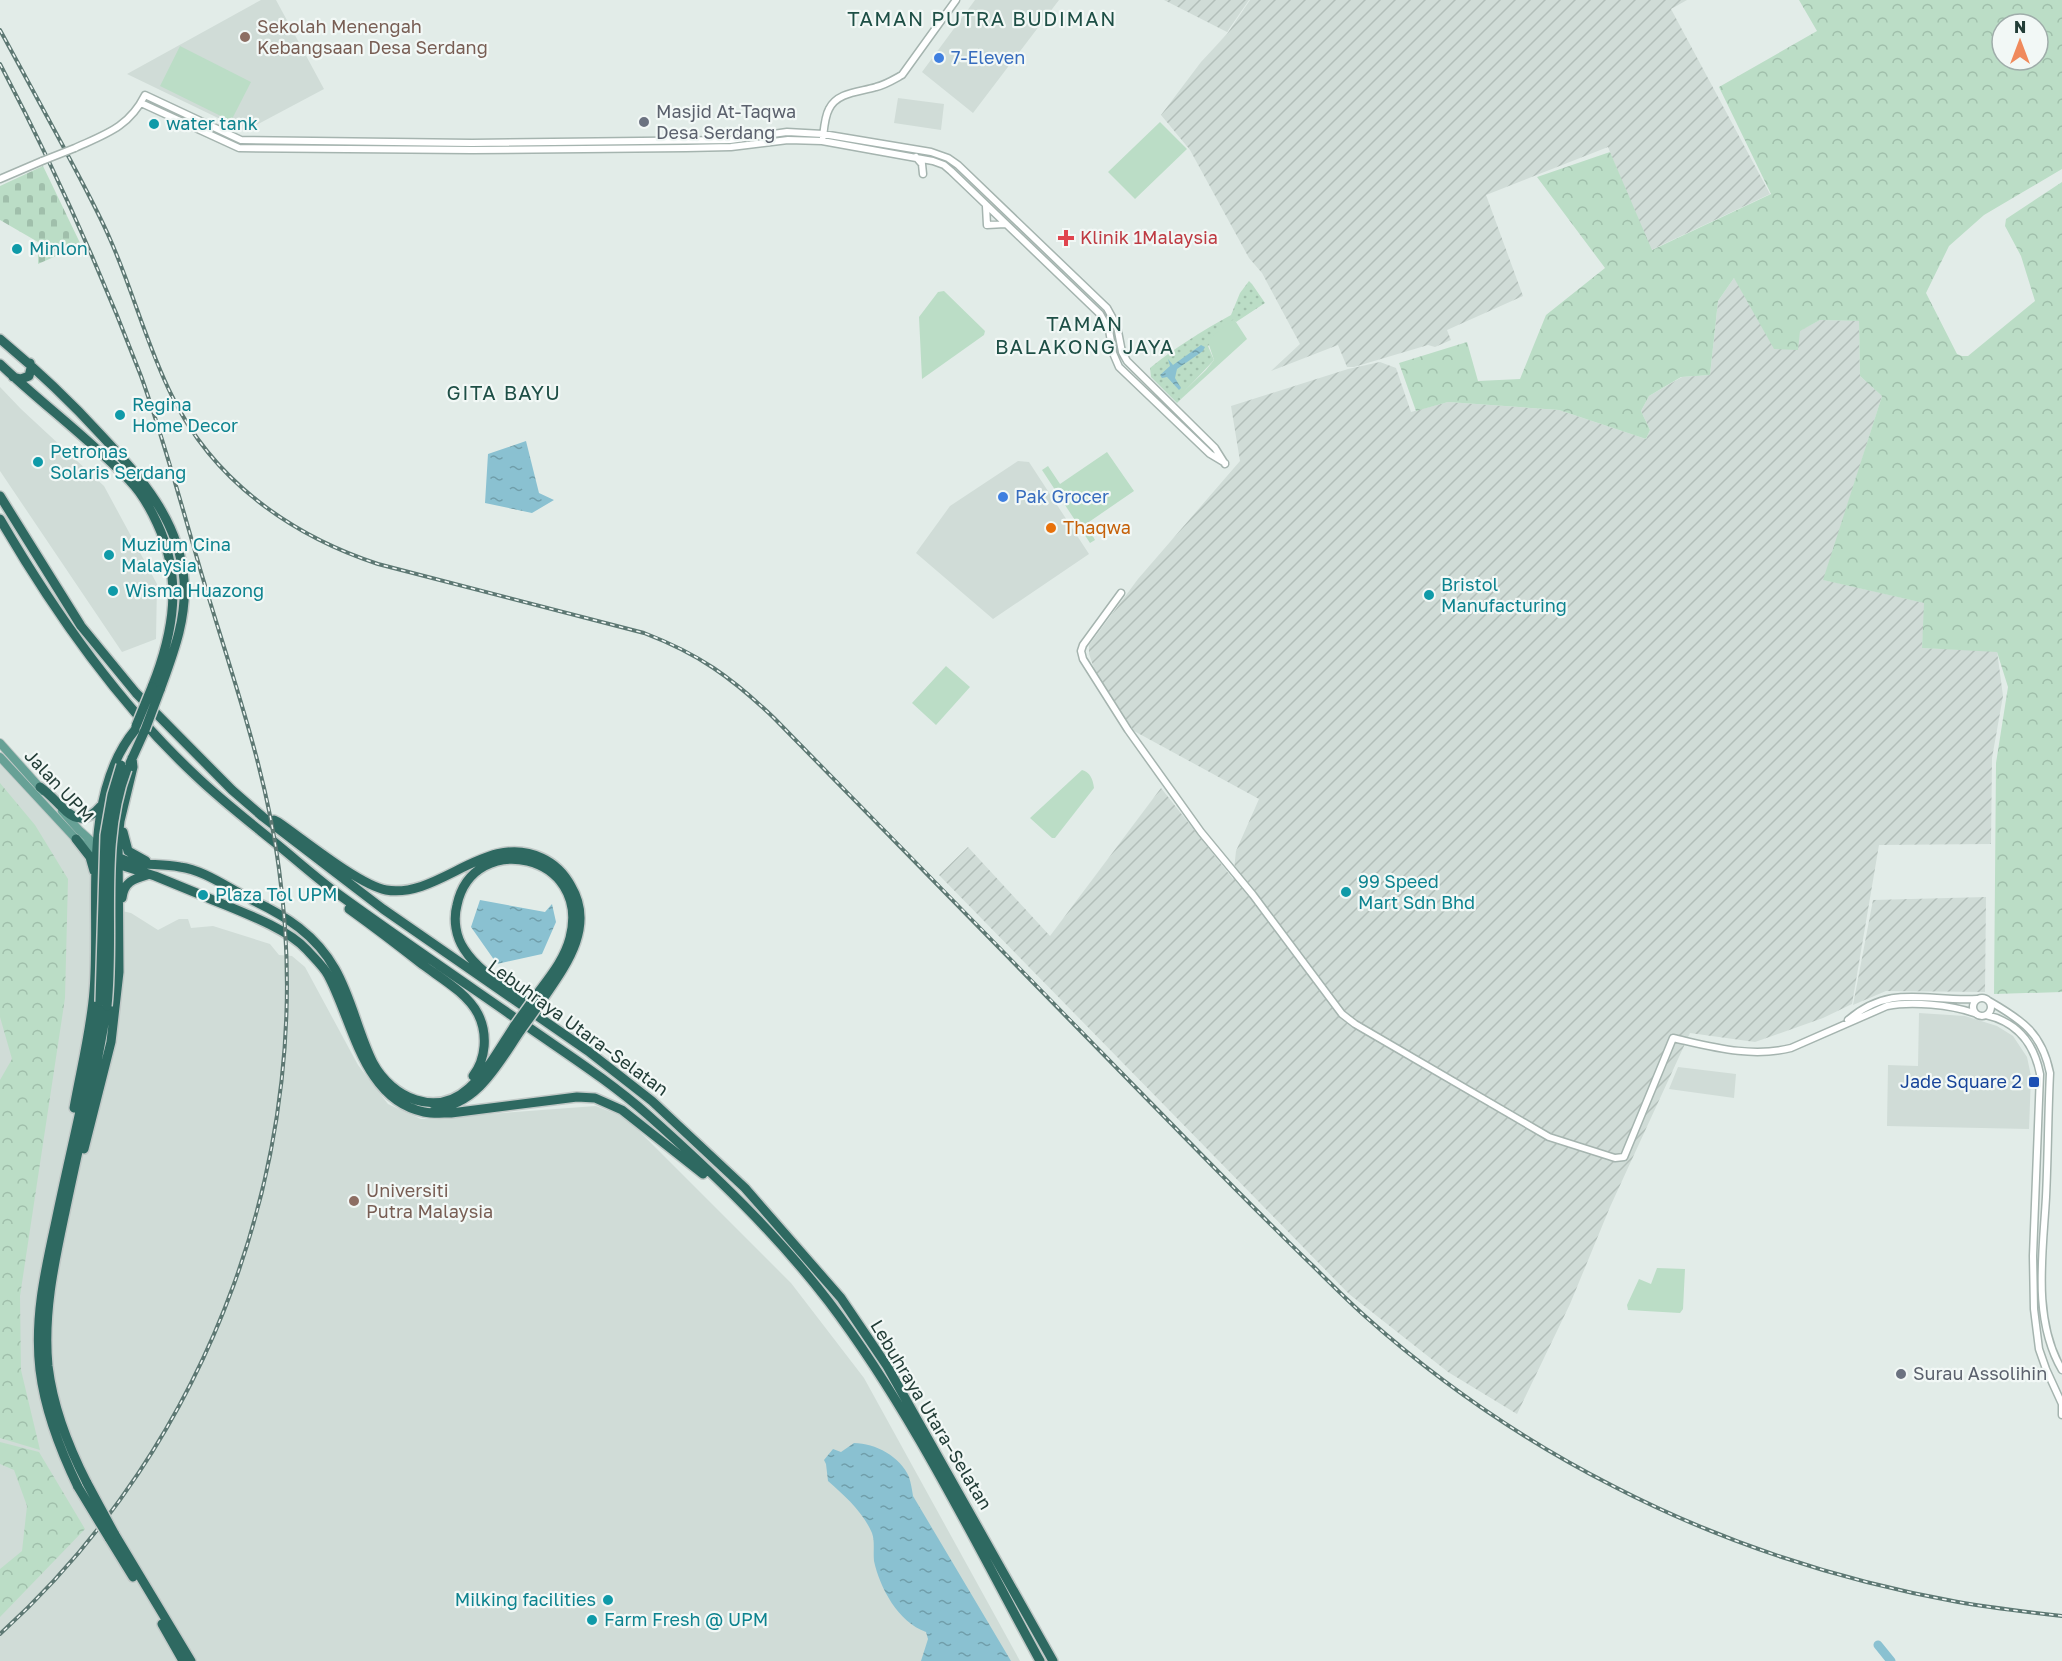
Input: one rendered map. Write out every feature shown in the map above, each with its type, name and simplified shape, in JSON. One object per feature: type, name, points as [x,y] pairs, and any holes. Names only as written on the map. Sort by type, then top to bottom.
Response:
[{"type":"highway","points":[[0,339],[30,363],[83,415],[138,476],[161,509],[175,538],[184,581],[184,609],[178,643],[156,688],[112,795],[105,835],[104,1004],[100,1048],[49,1293],[47,1350],[55,1401],[83,1485]]},
{"type":"highway","points":[[13,377],[21,379],[28,376],[30,363]]},
{"type":"highway","points":[[0,364],[131,482],[153,514],[162,532],[172,570],[173,608],[166,650],[156,688]]},
{"type":"highway","name":"Lebuhraya Utara–Selatan","points":[[0,496],[81,626],[123,677],[198,758],[262,817],[401,922],[588,1051],[652,1101],[745,1188],[841,1298],[887,1366],[1053,1661]]},
{"type":"highway","name":"Lebuhraya Utara–Selatan","points":[[0,519],[38,582],[72,632],[151,729],[194,774],[230,807],[333,890],[592,1071],[646,1113],[741,1203],[790,1254],[829,1303],[874,1366],[939,1476],[1040,1661]]},
{"type":"highway","points":[[71,1185],[78,1172],[111,1042],[119,972],[120,821],[133,767],[132,758],[139,728]]},
{"type":"highway","points":[[74,1133],[71,1123],[94,991],[98,851],[102,805],[105,788],[117,757],[139,728]]},
{"type":"highway","points":[[124,767],[132,758]]},
{"type":"highway","points":[[40,787],[74,817],[87,818],[94,815],[102,805]]},
{"type":"highway","points":[[120,929],[124,888],[131,880],[152,870],[182,867],[201,873],[284,915],[314,940],[335,969],[353,1008],[373,1062],[393,1088],[401,1094],[420,1101],[441,1101],[466,1090],[478,1078],[568,962],[574,948],[580,921],[577,899],[559,868],[535,855],[508,852],[482,859],[416,888],[399,891],[387,890],[368,884],[279,822],[262,817]]},
{"type":"highway","points":[[120,821],[128,851],[152,870]]},
{"type":"highway","points":[[76,839],[90,857],[97,879]]},
{"type":"highway","points":[[98,851],[119,862],[152,870],[277,929],[305,948],[327,973],[364,1058],[378,1081],[391,1095],[412,1108],[432,1113],[451,1113],[577,1097],[595,1098],[622,1110],[741,1203]]},
{"type":"highway","points":[[538,999],[567,946],[572,926],[571,903],[561,883],[547,869],[531,861],[511,859],[499,861],[478,871],[460,894],[455,923],[462,946],[483,970],[581,1041],[588,1051]]},
{"type":"highway","points":[[97,879],[104,871],[109,870],[114,872],[119,883]]},
{"type":"highway","points":[[333,890],[341,902],[464,996],[479,1016],[484,1035],[483,1055],[477,1070],[459,1094]]},
{"type":"highway","points":[[104,1004],[74,1133],[42,1291],[38,1342],[40,1371],[46,1404],[63,1454],[183,1661]]},
{"type":"highway","points":[[412,1108],[441,1108],[464,1100],[484,1082],[518,1027]]},
{"type":"highway","points":[[112,1536],[191,1661]]},
{"type":"main road","name":"Jalan UPM","points":[[0,743],[98,851]]},
{"type":"main road","name":"Jalan UPM","points":[[0,756],[76,839],[98,851]]},
{"type":"street","points":[[822,141],[828,110],[832,104],[846,94],[889,83],[902,75],[956,0]]},
{"type":"street","points":[[0,178],[119,128],[136,112],[145,95],[241,140],[472,143],[730,140],[776,133],[823,134],[931,152],[948,158],[958,165],[1107,308],[1117,327],[1122,352],[1127,361],[1215,448],[1225,464],[1210,454],[1126,375],[1115,359],[1109,330],[1100,314],[944,165],[916,157],[822,141],[778,140],[731,147],[591,149],[238,148],[141,103]]},
{"type":"street","points":[[916,157],[922,164],[923,174]]},
{"type":"street","points":[[986,205],[987,225],[1006,224]]},
{"type":"street","points":[[1121,594],[1083,645],[1081,651],[1083,659],[1128,729],[1201,832],[1253,895],[1342,1014],[1355,1024],[1549,1137],[1615,1158],[1624,1157],[1673,1038],[1740,1052],[1776,1052],[1791,1048],[1895,1004],[1937,1006]]},
{"type":"street","points":[[1846,1023],[1857,1012],[1886,998],[1902,996],[1983,998],[2017,1018],[2031,1030],[2038,1040],[2046,1056],[2050,1073],[2042,1282],[2048,1332],[2062,1370]]},
{"type":"street","points":[[1902,996],[1904,1001],[2001,1019],[2024,1036],[2037,1059],[2040,1074],[2033,1256],[2034,1309],[2039,1349],[2062,1404],[2062,1415]]},
{"type":"street","points":[[1974,1013],[1973,1004],[1977,999]]},
{"type":"street","points":[[1986,1015],[1991,1007],[1989,1001]]},
{"type":"shaded area","name":"Sekolah Menengah Kebangsaan Desa Serdang","points":[[261,0],[276,0],[324,89],[245,131],[127,74]]},
{"type":"shaded area","points":[[975,0],[1059,0],[973,113],[922,72]]},
{"type":"shaded area","points":[[1164,0],[1249,0],[1227,32]]},
{"type":"shaded area","points":[[1250,0],[1687,0],[1671,9],[1770,194],[1649,251],[1608,147],[1486,195],[1523,296],[1447,330],[1451,340],[1435,347],[1428,345],[1354,367],[1347,367],[1338,345],[1271,371],[1300,344],[1262,273],[1249,258],[1190,150],[1161,115],[1201,62],[1227,34]]},
{"type":"shaded area","points":[[898,98],[944,104],[941,130],[894,123]]},
{"type":"shaded area","points":[[1734,278],[1799,331],[1820,320],[1859,321],[1860,376],[1882,396],[1824,580],[1925,603],[1922,648],[1997,651],[2003,696],[1992,758],[1991,844],[1879,845],[1852,1004],[1823,1018],[1755,1042],[1690,1033],[1610,1207],[1570,1304],[1517,1414],[1448,1372],[1349,1294],[939,875],[968,847],[1050,936],[1161,788],[1233,879],[1236,851],[1259,799],[1134,731],[1095,671],[1089,654],[1089,645],[1138,579],[1240,461],[1231,406],[1348,369],[1380,362],[1396,368],[1411,412],[1448,402],[1559,410],[1646,439],[1650,430],[1641,411],[1649,396],[1682,377],[1710,375],[1718,301]]},
{"type":"shaded area","points":[[0,387],[104,486],[157,584],[156,639],[122,652],[0,471]]},
{"type":"shaded area","points":[[1018,461],[1029,462],[1089,554],[993,619],[916,553],[950,506]]},
{"type":"shaded area","name":"Universiti Putra Malaysia","points":[[0,760],[88,859],[91,868],[91,904],[131,913],[158,930],[179,919],[188,919],[191,928],[213,926],[270,944],[279,955],[292,956],[305,967],[358,1065],[388,1104],[421,1119],[596,1106],[626,1118],[791,1283],[864,1378],[1020,1661],[0,1661]]},
{"type":"shaded area","points":[[1986,897],[1985,992],[1886,991],[1853,1005],[1873,900]]},
{"type":"shaded area","points":[[1919,1013],[1965,1016],[1997,1026],[2013,1036],[2027,1057],[2031,1076],[2029,1129],[1887,1126],[1888,1065],[1918,1066]]},
{"type":"shaded area","points":[[1678,1067],[1736,1074],[1734,1098],[1669,1089]]},
{"type":"green space","points":[[1799,0],[2062,0],[2062,169],[1984,215],[1949,246],[1926,293],[1957,354],[1968,356],[2035,301],[2021,256],[2005,226],[2006,219],[2062,182],[2062,992],[1994,994],[1996,763],[2008,687],[1997,652],[1922,648],[1924,603],[1823,580],[1882,396],[1860,376],[1859,321],[1820,320],[1800,331],[1798,350],[1774,349],[1734,278],[1718,301],[1710,375],[1681,377],[1649,396],[1641,411],[1650,430],[1646,439],[1559,410],[1448,402],[1416,411],[1399,363],[1467,342],[1478,381],[1520,379],[1546,315],[1605,268],[1537,177],[1610,152],[1652,250],[1771,194],[1719,87],[1817,31]]},
{"type":"green space","points":[[180,46],[251,82],[231,121],[160,86]]},
{"type":"green space","points":[[1160,122],[1187,149],[1135,199],[1108,172]]},
{"type":"green space","points":[[43,166],[81,245],[38,264],[38,242],[0,220],[0,186]]},
{"type":"green space","points":[[1249,281],[1265,303],[1236,322],[1234,320],[1208,346],[1214,360],[1179,397],[1181,399],[1177,403],[1151,377],[1150,368],[1189,340],[1231,315],[1240,293]]},
{"type":"green space","points":[[944,291],[985,331],[984,335],[922,379],[919,317],[938,292]]},
{"type":"green space","points":[[1234,319],[1247,339],[1181,399],[1178,397],[1214,360],[1208,342],[1212,336]]},
{"type":"green space","points":[[1107,452],[1134,491],[1086,524],[1095,540],[1090,543],[1042,470],[1048,466],[1060,484]]},
{"type":"green space","points":[[946,666],[970,687],[936,725],[912,703]]},
{"type":"green space","points":[[1082,770],[1091,776],[1094,788],[1055,838],[1052,838],[1030,818]]},
{"type":"green space","points":[[0,783],[35,825],[68,879],[65,998],[20,1296],[21,1370],[40,1450],[0,1438],[0,1080],[12,1059],[0,1017]]},
{"type":"green space","points":[[1657,1268],[1685,1269],[1683,1309],[1680,1313],[1628,1310],[1627,1305],[1639,1279],[1651,1284]]},
{"type":"green space","points":[[0,1442],[39,1452],[85,1529],[0,1617],[0,1569],[22,1551],[27,1506],[14,1470],[0,1464]]},
{"type":"water","points":[[1201,345],[1205,347],[1203,351],[1177,369],[1175,378],[1181,388],[1179,390],[1167,377],[1162,378],[1160,375],[1170,366],[1168,359],[1173,365]]},
{"type":"water","points":[[526,441],[539,493],[554,500],[532,513],[485,503],[488,454]]},
{"type":"water","points":[[480,900],[545,912],[552,904],[556,922],[542,954],[497,964],[471,927]]},
{"type":"water","points":[[854,1443],[879,1448],[900,1463],[910,1479],[913,1496],[1011,1661],[921,1661],[928,1639],[926,1632],[907,1620],[892,1603],[877,1571],[874,1561],[873,1536],[868,1525],[853,1505],[828,1481],[824,1460],[833,1449],[841,1452]]},
{"type":"waterway","points":[[1878,1645],[1891,1661]]},
{"type":"railway","points":[[0,30],[105,227],[172,396],[189,426],[209,454],[257,501],[314,537],[378,564],[644,633],[681,649],[714,668],[774,718],[1230,1184],[1346,1299],[1453,1388],[1548,1450],[1580,1469],[1654,1506],[1738,1542],[1781,1557],[1913,1593],[1958,1602],[2062,1616]]},
{"type":"railway","points":[[0,64],[57,179],[92,257],[141,376],[157,424],[246,719],[265,794],[279,869],[287,975],[282,1081],[263,1185],[233,1286],[191,1383],[138,1474],[74,1558],[0,1634]]},
{"type":"place","name":"Sekolah Menengah Kebangsaan Desa Serdang","points":[[245,37]]},
{"type":"place","name":"7-Eleven","points":[[939,58]]},
{"type":"place","name":"Masjid At-Taqwa Desa Serdang","points":[[644,122]]},
{"type":"place","name":"water tank","points":[[154,124]]},
{"type":"place","name":"Klinik 1Malaysia","points":[[1066,238]]},
{"type":"place","name":"Minlon","points":[[17,249]]},
{"type":"place","name":"Regina Home Decor","points":[[120,415]]},
{"type":"place","name":"Petronas Solaris Serdang","points":[[38,462]]},
{"type":"place","name":"Pak Grocer","points":[[1003,497]]},
{"type":"place","name":"Thaqwa","points":[[1051,528]]},
{"type":"place","name":"Muzium Cina Malaysia","points":[[109,555]]},
{"type":"place","name":"Wisma Huazong","points":[[113,591]]},
{"type":"place","name":"Bristol Manufacturing","points":[[1429,595]]},
{"type":"place","name":"99 Speed Mart Sdn Bhd","points":[[1346,892]]},
{"type":"place","name":"Plaza Tol UPM","points":[[203,895]]},
{"type":"place","name":"Jade Square 2","points":[[2034,1082]]},
{"type":"place","name":"Universiti Putra Malaysia","points":[[354,1201]]},
{"type":"place","name":"Surau Assolihin","points":[[1901,1374]]},
{"type":"place","name":"Milking facilities","points":[[608,1600]]},
{"type":"place","name":"Farm Fresh @ UPM","points":[[592,1620]]},
{"type":"district","name":"TAMAN PUTRA BUDIMAN","points":[[982,19]]},
{"type":"district","name":"TAMAN BALAKONG JAYA","points":[[1085,336]]},
{"type":"district","name":"GITA BAYU","points":[[504,393]]}]
